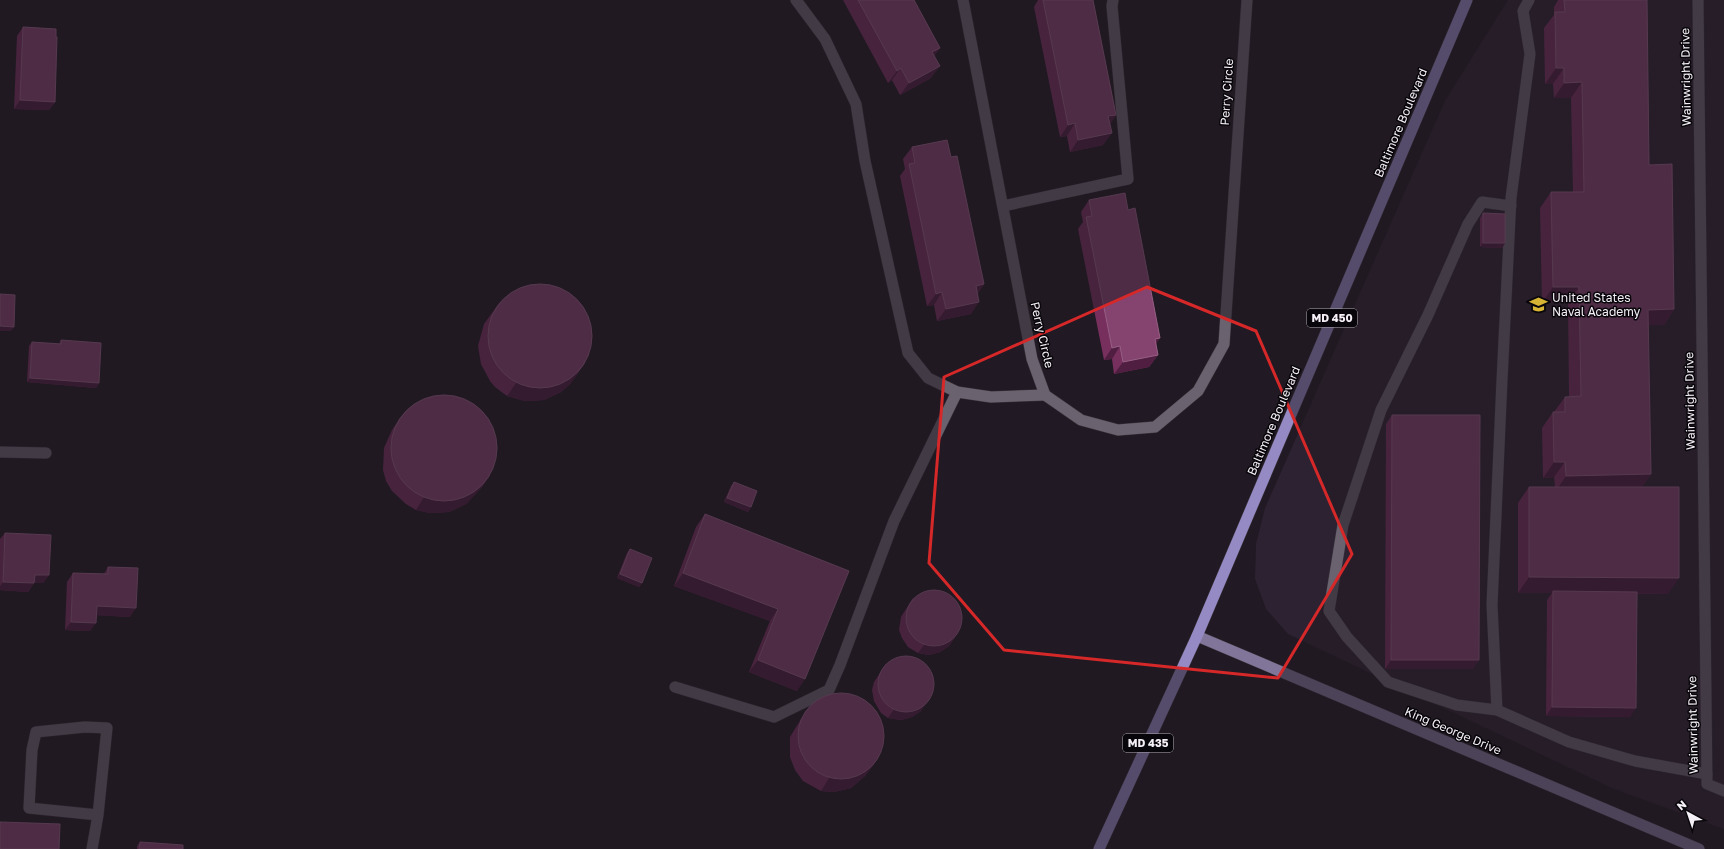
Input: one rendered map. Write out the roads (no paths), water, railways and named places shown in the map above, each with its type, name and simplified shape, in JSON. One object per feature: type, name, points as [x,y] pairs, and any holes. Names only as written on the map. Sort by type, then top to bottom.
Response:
[{"type":"main road","name":"Baltimore Boulevard","points":[[1099,849],[1197,636],[1467,0]]},
{"type":"main road","name":"King George Drive","points":[[1197,636],[1699,849]]},
{"type":"street","points":[[796,0],[825,39],[856,104],[865,161],[908,353],[928,378],[957,392],[991,397],[1045,395]]},
{"type":"street","name":"Perry Circle","points":[[963,0],[1032,359],[1045,395],[1082,420],[1118,430],[1154,427],[1198,391],[1224,344],[1247,0]]},
{"type":"street","points":[[1003,206],[1128,180],[1112,6],[1113,0]]},
{"type":"street","points":[[1497,710],[1492,605],[1511,206],[1530,54],[1523,11],[1529,0]]},
{"type":"street","name":"Wainwright Drive","points":[[1698,0],[1707,784],[1724,791]]},
{"type":"street","points":[[1511,206],[1482,202],[1468,224],[1428,315],[1381,410],[1343,525],[1329,611],[1347,638],[1388,682],[1457,705],[1497,710],[1569,742],[1635,761],[1707,774]]},
{"type":"street","points":[[675,687],[774,717],[829,690],[840,665],[894,521],[957,392]]},
{"type":"street","points":[[0,452],[46,453]]},
{"type":"street","points":[[92,849],[98,815],[107,728],[86,727],[36,732],[32,750],[29,808],[98,815]]},
{"type":"place","name":"United States Naval Academy","points":[[1539,305]]}]
